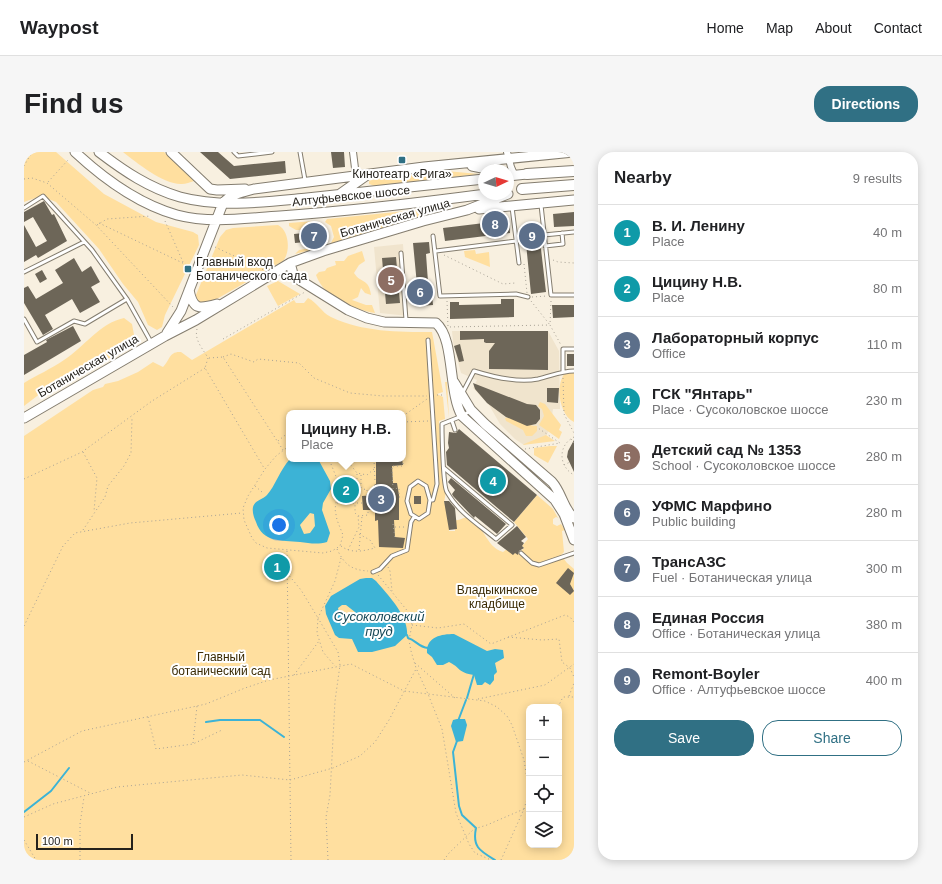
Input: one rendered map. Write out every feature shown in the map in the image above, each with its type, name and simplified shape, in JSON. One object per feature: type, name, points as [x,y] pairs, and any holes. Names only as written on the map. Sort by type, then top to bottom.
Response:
[{"type":"main road","name":"Алтуфьевское шоссе","points":[[75,152],[110,183],[161,209],[178,215],[218,219],[320,213],[458,198],[478,198]]},
{"type":"main road","name":"Алтуфьевское шоссе","points":[[99,152],[133,176],[162,191],[181,197],[223,203],[248,203],[339,195],[478,180]]},
{"type":"main road","points":[[171,152],[210,188],[217,190],[254,189],[508,156],[574,152]]},
{"type":"main road","points":[[453,164],[478,168]]},
{"type":"main road","points":[[514,174],[574,170]]},
{"type":"main road","points":[[339,195],[368,174]]},
{"type":"main road","points":[[522,189],[574,185]]},
{"type":"main road","points":[[223,203],[236,194],[254,189]]},
{"type":"main road","name":"Ботаническая улица","points":[[514,191],[522,189]]},
{"type":"main road","name":"Ботаническая улица","points":[[24,418],[152,343],[196,320],[290,264],[323,251],[423,220],[467,210],[484,200]]},
{"type":"main road","name":"Алтуфьевское шоссе","points":[[494,200],[512,206]]},
{"type":"main road","points":[[467,210],[574,200]]},
{"type":"main road","name":"Ботаническая улица","points":[[165,336],[178,316],[218,219],[223,203]]},
{"type":"main road","points":[[290,264],[293,274],[298,279],[353,313],[384,322],[436,323],[442,328],[446,339],[454,400],[462,416],[471,427],[545,490],[561,508],[573,537]]},
{"type":"main road","points":[[189,290],[192,304],[196,307],[202,308],[224,302]]},
{"type":"main road","points":[[452,379],[471,410],[552,482],[557,488],[567,510],[574,518]]},
{"type":"main road","points":[[545,490],[553,487],[552,482]]},
{"type":"main road","points":[[573,537],[574,523]]},
{"type":"street","points":[[354,152],[356,176]]},
{"type":"lane","points":[[234,152],[238,156],[272,152]]},
{"type":"lane","points":[[300,152],[306,182]]},
{"type":"lane","points":[[24,208],[43,196],[84,242],[127,299],[152,343]]},
{"type":"lane","points":[[541,203],[551,295],[574,295]]},
{"type":"lane","points":[[512,206],[519,263]]},
{"type":"lane","points":[[544,235],[574,232]]},
{"type":"lane","points":[[546,246],[563,244],[562,233]]},
{"type":"lane","points":[[433,236],[436,251],[440,296],[516,294],[528,297]]},
{"type":"lane","points":[[436,251],[516,241]]},
{"type":"lane","points":[[24,272],[84,242]]},
{"type":"lane","points":[[401,253],[406,322]]},
{"type":"lane","points":[[24,319],[38,342],[74,321],[85,324],[127,299]]},
{"type":"lane","points":[[428,340],[437,484],[434,500],[430,500]]},
{"type":"lane","points":[[563,371],[563,349],[574,349]]},
{"type":"lane","points":[[461,395],[474,371],[495,378],[537,379],[563,371],[574,371]]},
{"type":"lane","points":[[433,423],[442,424],[452,421],[471,410]]},
{"type":"lane","points":[[452,421],[455,430]]},
{"type":"lane","points":[[442,424],[444,468],[446,491],[466,515],[496,539],[512,525],[444,468]]},
{"type":"lane","points":[[419,481],[427,488],[430,500],[429,509],[426,515],[420,519],[414,517],[408,509],[407,497],[411,485],[419,481]]},
{"type":"lane","points":[[373,572],[379,570],[392,556],[408,549],[410,526],[414,517]]},
{"type":"lane","points":[[521,553],[532,563],[539,565],[574,553]]},
{"type":"path","points":[[24,166],[32,152]]},
{"type":"path","points":[[47,183],[68,160]]},
{"type":"path","points":[[24,178],[32,178],[47,183],[96,225],[174,308]]},
{"type":"path","points":[[96,225],[108,220],[151,216]]},
{"type":"path","points":[[165,221],[183,263]]},
{"type":"path","points":[[99,223],[191,267]]},
{"type":"path","points":[[216,248],[264,270]]},
{"type":"path","points":[[436,251],[503,284],[515,283]]},
{"type":"path","points":[[547,257],[558,262],[574,263]]},
{"type":"path","points":[[519,263],[524,262],[528,297],[550,325],[563,349]]},
{"type":"path","points":[[223,339],[306,292]]},
{"type":"path","points":[[447,295],[448,326],[550,325]]},
{"type":"path","points":[[528,297],[551,295],[550,325]]},
{"type":"path","points":[[24,479],[82,452],[152,401],[205,368],[208,358],[198,342],[196,333],[199,324]]},
{"type":"path","points":[[208,358],[223,357],[231,354],[254,362],[258,359],[299,363],[314,378],[350,393],[383,396],[445,395]]},
{"type":"path","points":[[223,357],[283,450]]},
{"type":"path","points":[[205,368],[265,469]]},
{"type":"path","points":[[563,371],[564,414],[574,433]]},
{"type":"path","points":[[406,414],[432,396]]},
{"type":"path","points":[[83,530],[105,497],[108,486],[124,466],[131,453],[132,417]]},
{"type":"path","points":[[406,422],[433,423]]},
{"type":"path","points":[[538,428],[565,445]]},
{"type":"path","points":[[278,441],[286,434]]},
{"type":"path","points":[[574,437],[565,445],[562,455],[564,465],[574,475]]},
{"type":"path","points":[[570,439],[574,443]]},
{"type":"path","points":[[524,451],[527,448],[560,442]]},
{"type":"path","points":[[286,448],[265,469],[248,496],[242,513],[248,532],[256,543],[267,548],[287,551],[323,553],[337,549],[340,545],[343,535],[336,515],[339,484],[330,462]]},
{"type":"path","points":[[82,452],[98,478],[94,512]]},
{"type":"path","points":[[348,462],[357,473],[361,475],[367,475],[374,469]]},
{"type":"path","points":[[374,462],[375,482]]},
{"type":"path","points":[[403,462],[403,466],[394,465],[393,489],[399,488],[399,497],[407,497]]},
{"type":"path","points":[[564,465],[570,462]]},
{"type":"path","points":[[348,550],[359,527],[358,516],[355,513],[357,473]]},
{"type":"path","points":[[361,475],[361,489]]},
{"type":"path","points":[[255,485],[262,492]]},
{"type":"path","points":[[357,490],[367,489],[367,495]]},
{"type":"path","points":[[336,504],[362,503]]},
{"type":"path","points":[[358,516],[368,515],[368,510]]},
{"type":"path","points":[[24,626],[63,546],[75,533],[83,530],[130,523],[242,513]]},
{"type":"path","points":[[358,552],[362,516]]},
{"type":"path","points":[[393,524],[395,539]]},
{"type":"path","points":[[394,527],[410,526]]},
{"type":"path","points":[[340,545],[348,550],[358,552],[376,548],[370,540],[357,532]]},
{"type":"path","points":[[337,549],[341,558],[350,568],[373,572],[409,612],[412,625],[409,640],[414,663],[442,729],[456,813],[469,844],[475,852],[491,860]]},
{"type":"path","points":[[287,551],[291,860]]},
{"type":"path","points":[[335,666],[323,652],[317,633],[318,618],[335,581],[341,558]]},
{"type":"path","points":[[386,563],[390,571],[392,592]]},
{"type":"path","points":[[287,572],[301,590],[338,652],[340,665],[335,701],[333,768],[326,817],[328,860]]},
{"type":"path","points":[[412,625],[438,628],[464,624],[491,644],[565,615],[570,617],[574,622]]},
{"type":"path","points":[[507,637],[542,640],[559,639],[562,662],[570,668],[574,677]]},
{"type":"path","points":[[294,675],[320,641]]},
{"type":"path","points":[[414,663],[456,698]]},
{"type":"path","points":[[24,762],[82,731],[198,706],[244,688],[288,676],[349,664],[356,665],[404,691],[475,700],[491,704],[503,712],[511,721],[524,760],[527,776]]},
{"type":"path","points":[[475,700],[545,686],[574,664]]},
{"type":"path","points":[[24,817],[53,804],[117,787],[242,775],[290,780],[333,768],[360,756],[375,742],[389,720],[416,669]]},
{"type":"path","points":[[569,697],[574,683]]},
{"type":"path","points":[[560,704],[563,697],[574,697]]},
{"type":"path","points":[[193,744],[198,706]]},
{"type":"path","points":[[148,716],[156,749],[193,744],[222,730]]},
{"type":"path","points":[[27,760],[92,794]]},
{"type":"path","points":[[80,860],[80,824],[84,796]]},
{"type":"path","points":[[501,860],[526,802]]},
{"type":"path","points":[[444,860],[449,852],[474,828],[487,825],[524,809]]},
{"type":"path","points":[[24,840],[36,860]]},
{"type":"shaded area","points":[[403,244],[408,316],[380,313],[374,247]]},
{"type":"shaded area","points":[[452,331],[548,331],[559,351],[560,409],[553,409],[550,429],[545,437],[524,445],[515,439],[500,424],[489,405],[473,388],[477,380],[461,373],[453,342]]},
{"type":"green space","points":[[24,152],[56,152],[104,194],[156,222],[193,232],[198,235],[199,245],[165,315],[162,327],[157,330],[148,325],[138,302],[123,284],[99,249],[56,202],[41,196],[24,202]]},
{"type":"green space","points":[[123,152],[164,152],[194,181],[182,184],[167,181],[151,172]]},
{"type":"green space","points":[[446,171],[478,174],[375,186],[369,184],[369,181],[378,178]]},
{"type":"green space","points":[[426,209],[427,214],[330,245],[334,237],[331,226],[325,222],[327,219]]},
{"type":"green space","points":[[314,221],[310,228],[305,230],[296,230],[289,226],[289,223]]},
{"type":"green space","points":[[278,225],[285,231],[288,242],[286,257],[283,261],[208,304],[197,302],[196,295],[220,237],[226,230],[233,228]]},
{"type":"green space","points":[[316,247],[319,248],[295,254],[299,250]]},
{"type":"green space","points":[[475,250],[476,254],[489,252],[490,267],[465,257],[464,251]]},
{"type":"green space","points":[[362,251],[365,261],[359,265],[354,273],[359,279],[367,283],[371,295],[365,293],[361,288],[358,297],[352,300],[366,305],[372,305],[375,313],[358,309],[332,296],[320,283],[316,275],[319,272],[325,271],[327,268],[336,265],[335,261],[344,261],[348,256]]},
{"type":"green space","points":[[278,281],[300,294],[278,306],[267,286]]},
{"type":"green space","name":"Главный ботанический сад","points":[[308,298],[331,317],[355,326],[380,330],[432,332],[443,392],[437,394],[443,397],[445,419],[439,421],[442,474],[446,491],[444,503],[446,504],[450,519],[449,531],[455,531],[455,520],[467,518],[473,520],[492,545],[497,549],[503,552],[507,549],[518,554],[524,548],[522,546],[528,539],[514,522],[537,495],[553,509],[558,518],[556,517],[553,519],[553,524],[557,526],[561,524],[565,530],[562,531],[564,552],[561,555],[574,569],[574,860],[24,860],[24,436],[93,390],[138,372],[153,362],[163,367],[170,356],[177,352],[181,352],[192,360],[294,300],[296,303],[304,303]]},
{"type":"green space","points":[[124,318],[132,324],[134,335],[110,358],[58,380],[24,406],[24,383],[64,360],[107,325]]},
{"type":"green space","points":[[565,373],[574,373],[574,422],[565,413],[560,399],[560,385]]},
{"type":"green space","points":[[445,382],[447,382],[449,418]]},
{"type":"green space","points":[[540,402],[545,404],[561,425],[559,430],[562,432],[559,439],[539,425],[544,416],[542,409],[538,406]]},
{"type":"green space","points":[[505,418],[513,418],[533,426],[537,426],[537,431],[532,436],[526,436],[523,430],[506,421]]},
{"type":"green space","points":[[546,435],[555,441],[523,445],[524,444]]},
{"type":"green space","points":[[557,446],[548,463],[534,455],[534,448]]},
{"type":"water","points":[[288,462],[320,462],[330,481],[331,489],[323,503],[322,510],[330,533],[327,542],[313,544],[274,539],[263,534],[259,529],[254,517],[253,507],[257,501],[267,495]],"holes":[[[310,513],[314,514],[315,526],[310,533],[304,534],[300,525]]]},
{"type":"water","name":"Сусоколовский пруд","points":[[372,578],[376,581],[391,599],[405,620],[407,635],[395,646],[372,652],[358,652],[352,639],[339,638],[335,635],[326,614],[325,606],[331,596],[360,579]],"holes":[[[342,605],[346,605],[355,612],[352,622],[348,623],[339,613],[338,608]]]},
{"type":"water","points":[[454,634],[487,651],[495,649],[503,650],[504,658],[495,663],[497,672],[494,675],[494,680],[490,685],[485,682],[482,685],[477,685],[474,675],[462,671],[449,662],[443,665],[437,665],[432,657],[427,653],[427,648],[432,640],[439,636]]},
{"type":"water","points":[[465,719],[467,725],[463,741],[456,742],[451,726],[453,720]]},
{"type":"building","points":[[200,152],[218,152],[234,166],[285,161],[286,173],[230,179]]},
{"type":"building","points":[[331,152],[344,152],[345,167],[333,168]]},
{"type":"building","points":[[44,201],[52,215],[54,214],[67,241],[38,258],[36,255],[24,262],[24,225],[36,247],[47,241],[33,217],[24,222],[24,212]]},
{"type":"building","points":[[574,212],[574,226],[554,227],[553,214]]},
{"type":"building","points":[[509,220],[510,233],[445,241],[443,228]]},
{"type":"building","points":[[324,231],[325,240],[295,243],[294,234]]},
{"type":"building","points":[[539,232],[546,292],[531,294],[525,233]]},
{"type":"building","points":[[429,242],[430,253],[426,254],[429,296],[432,295],[433,305],[419,306],[413,243]]},
{"type":"building","points":[[396,257],[400,303],[386,304],[382,258]]},
{"type":"building","points":[[74,258],[82,272],[91,266],[100,282],[91,287],[100,302],[80,313],[72,299],[45,315],[53,329],[43,335],[24,303],[24,288],[28,286],[36,299],[63,283],[55,270]]},
{"type":"building","points":[[42,270],[47,279],[40,283],[35,274]]},
{"type":"building","points":[[501,299],[514,299],[514,317],[450,319],[450,302],[459,302],[459,305],[501,304]]},
{"type":"building","points":[[552,305],[574,305],[574,317],[553,318]]},
{"type":"building","points":[[73,326],[81,341],[24,375],[24,355],[47,342],[46,340]]},
{"type":"building","points":[[460,331],[548,331],[548,370],[489,369],[489,351],[495,343],[486,343],[484,342],[484,339],[460,340]]},
{"type":"building","points":[[460,344],[464,361],[459,362],[454,346]]},
{"type":"building","points":[[567,354],[574,354],[574,366],[567,366]]},
{"type":"building","points":[[473,383],[527,404],[536,405],[540,410],[540,419],[536,424],[527,426],[506,417],[487,403],[475,389]]},
{"type":"building","points":[[547,388],[559,388],[558,403],[547,402]]},
{"type":"building","points":[[459,429],[537,495],[514,522],[447,465],[446,452],[449,448],[449,432],[456,433]]},
{"type":"building","points":[[574,440],[574,472],[567,457],[568,451]]},
{"type":"building","points":[[376,462],[402,462],[403,465],[392,466],[393,483],[397,483],[399,495],[399,520],[394,520],[395,537],[405,538],[403,548],[379,547],[378,520],[375,521],[375,510],[363,510],[362,496],[374,495],[374,485],[376,484]]},
{"type":"building","points":[[451,478],[506,524],[497,534],[475,516],[474,518],[453,496],[452,494],[455,490],[448,482]]},
{"type":"building","points":[[414,496],[421,496],[421,504],[414,504]]},
{"type":"building","points":[[444,501],[449,501],[455,508],[457,529],[449,530]]},
{"type":"building","points":[[517,526],[526,537],[521,541],[524,543],[522,546],[524,548],[519,551],[518,555],[515,553],[513,555],[497,543]]},
{"type":"building","points":[[568,568],[574,573],[570,584],[574,591],[570,595],[556,583]]},
{"type":"waterway","points":[[407,635],[408,638],[428,648]]},
{"type":"waterway","points":[[467,698],[474,674]]},
{"type":"waterway","points":[[458,721],[466,700]]},
{"type":"waterway","points":[[206,722],[220,720],[260,720],[284,737]]},
{"type":"waterway","points":[[457,741],[453,752],[459,806],[462,815],[476,828],[475,840],[478,848],[495,860]]},
{"type":"waterway","points":[[24,812],[51,791],[69,768]]},
{"type":"place","name":"Кинотеатр «Рига»","points":[[402,160]]},
{"type":"place","name":"Единая Россия","points":[[495,224]]},
{"type":"place","name":"ТрансАЗС","points":[[314,236]]},
{"type":"place","name":"Remont-Boyler","points":[[532,236]]},
{"type":"place","name":"Главный вход Ботанического сада","points":[[188,269]]},
{"type":"place","name":"Детский сад № 1353","points":[[391,280]]},
{"type":"place","name":"УФМС Марфино","points":[[420,292]]},
{"type":"place","name":"ГСК \"Янтарь\"","points":[[493,481]]},
{"type":"place","name":"Цицину Н.В.","points":[[346,490]]},
{"type":"place","name":"Лабораторный корпус","points":[[381,499]]},
{"type":"place","name":"В. И. Ленину","points":[[277,567]]},
{"type":"park label","name":"Владыкинское кладбище","points":[[497,597]]}]
